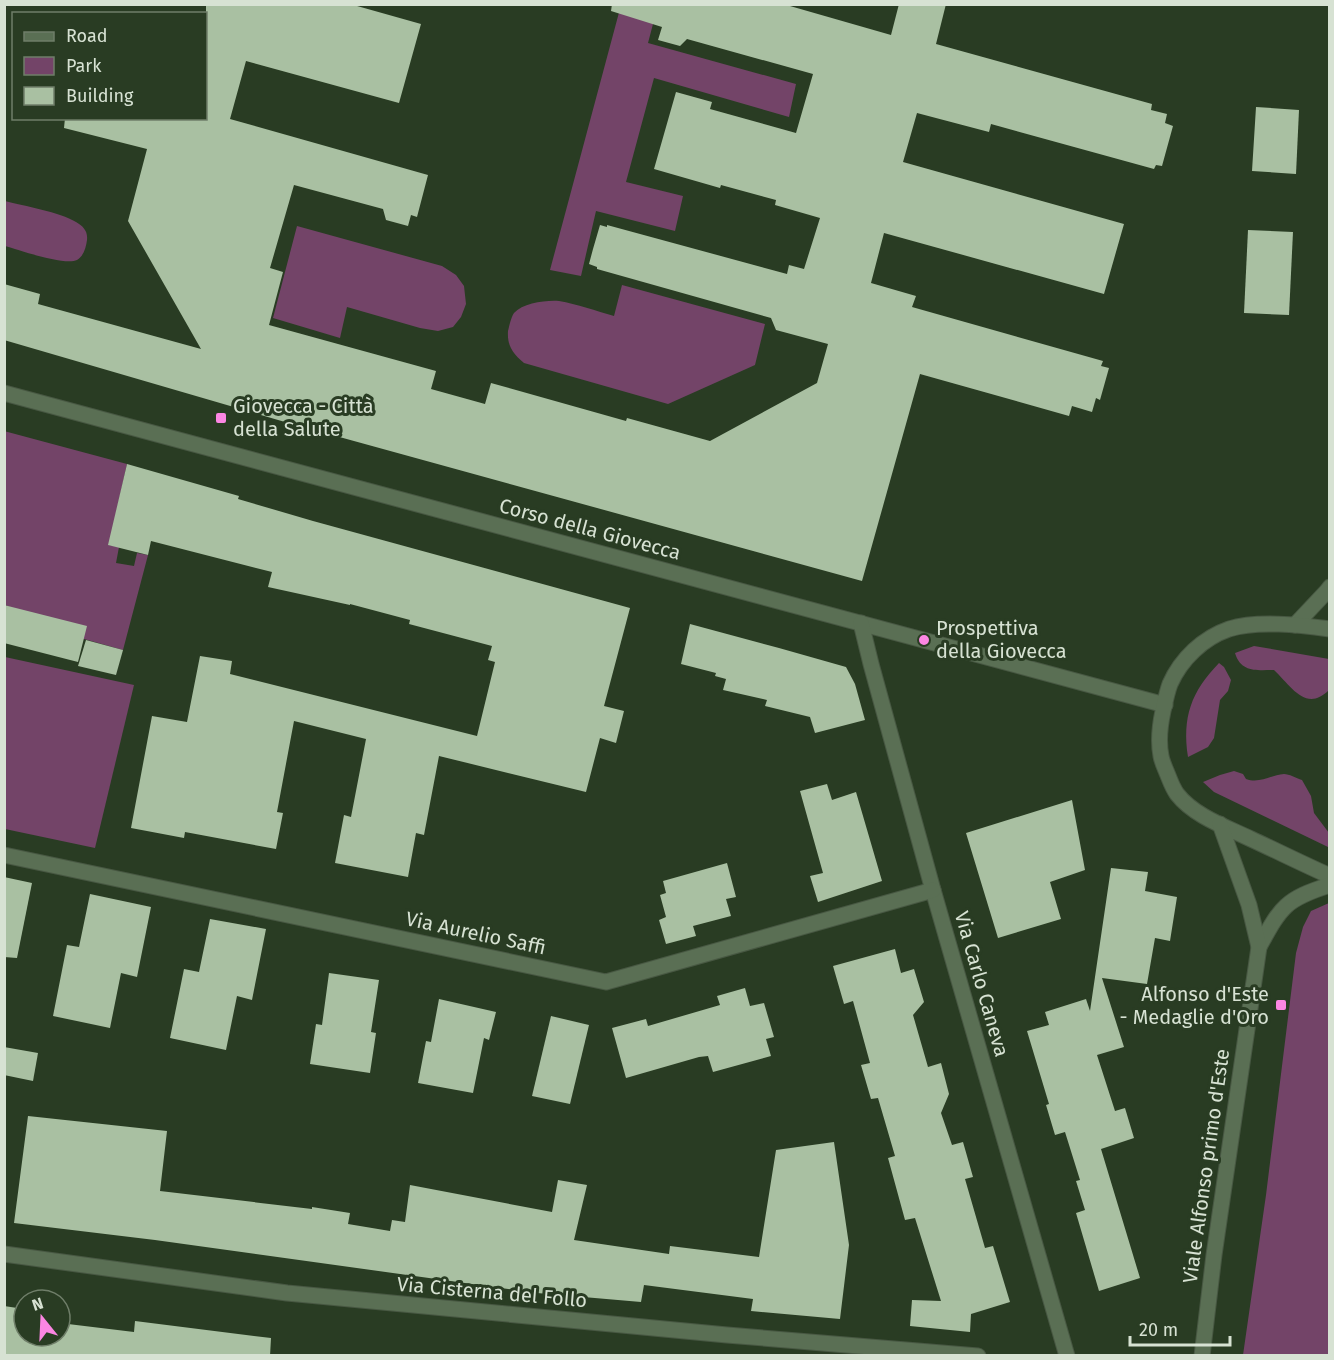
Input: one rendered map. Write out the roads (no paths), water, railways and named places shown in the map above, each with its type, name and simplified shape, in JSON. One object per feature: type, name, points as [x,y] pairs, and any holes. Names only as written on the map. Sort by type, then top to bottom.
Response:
[{"type":"street","name":"Corso della Giovecca","points":[[4,393],[1165,705]]},
{"type":"street","points":[[1295,625],[1329,587]]},
{"type":"street","name":"Via Carlo Caneva","points":[[861,623],[933,890],[1067,1356]]},
{"type":"street","points":[[1329,629],[1295,625],[1246,626],[1230,629],[1217,635],[1191,653],[1170,686],[1161,723],[1160,743],[1161,758],[1172,785],[1185,802],[1220,824],[1329,876]]},
{"type":"street","points":[[1220,824],[1249,904],[1259,947]]},
{"type":"street","name":"Via Aurelio Saffi","points":[[4,855],[606,982],[933,890]]},
{"type":"street","points":[[1259,947],[1273,922],[1288,903],[1305,893],[1329,885]]},
{"type":"street","name":"Viale Alfonso primo d'Este","points":[[1202,1356],[1214,1255],[1259,947]]},
{"type":"street","name":"Via Cisterna del Follo","points":[[4,1254],[287,1293],[715,1334],[978,1356]]},
{"type":"place","name":"Giovecca - Città della Salute","points":[[221,418]]},
{"type":"place","name":"Prospettiva della Giovecca","points":[[924,640]]},
{"type":"place","name":"Alfonso d'Este - Medaglie d'Oro","points":[[1281,1005]]}]
